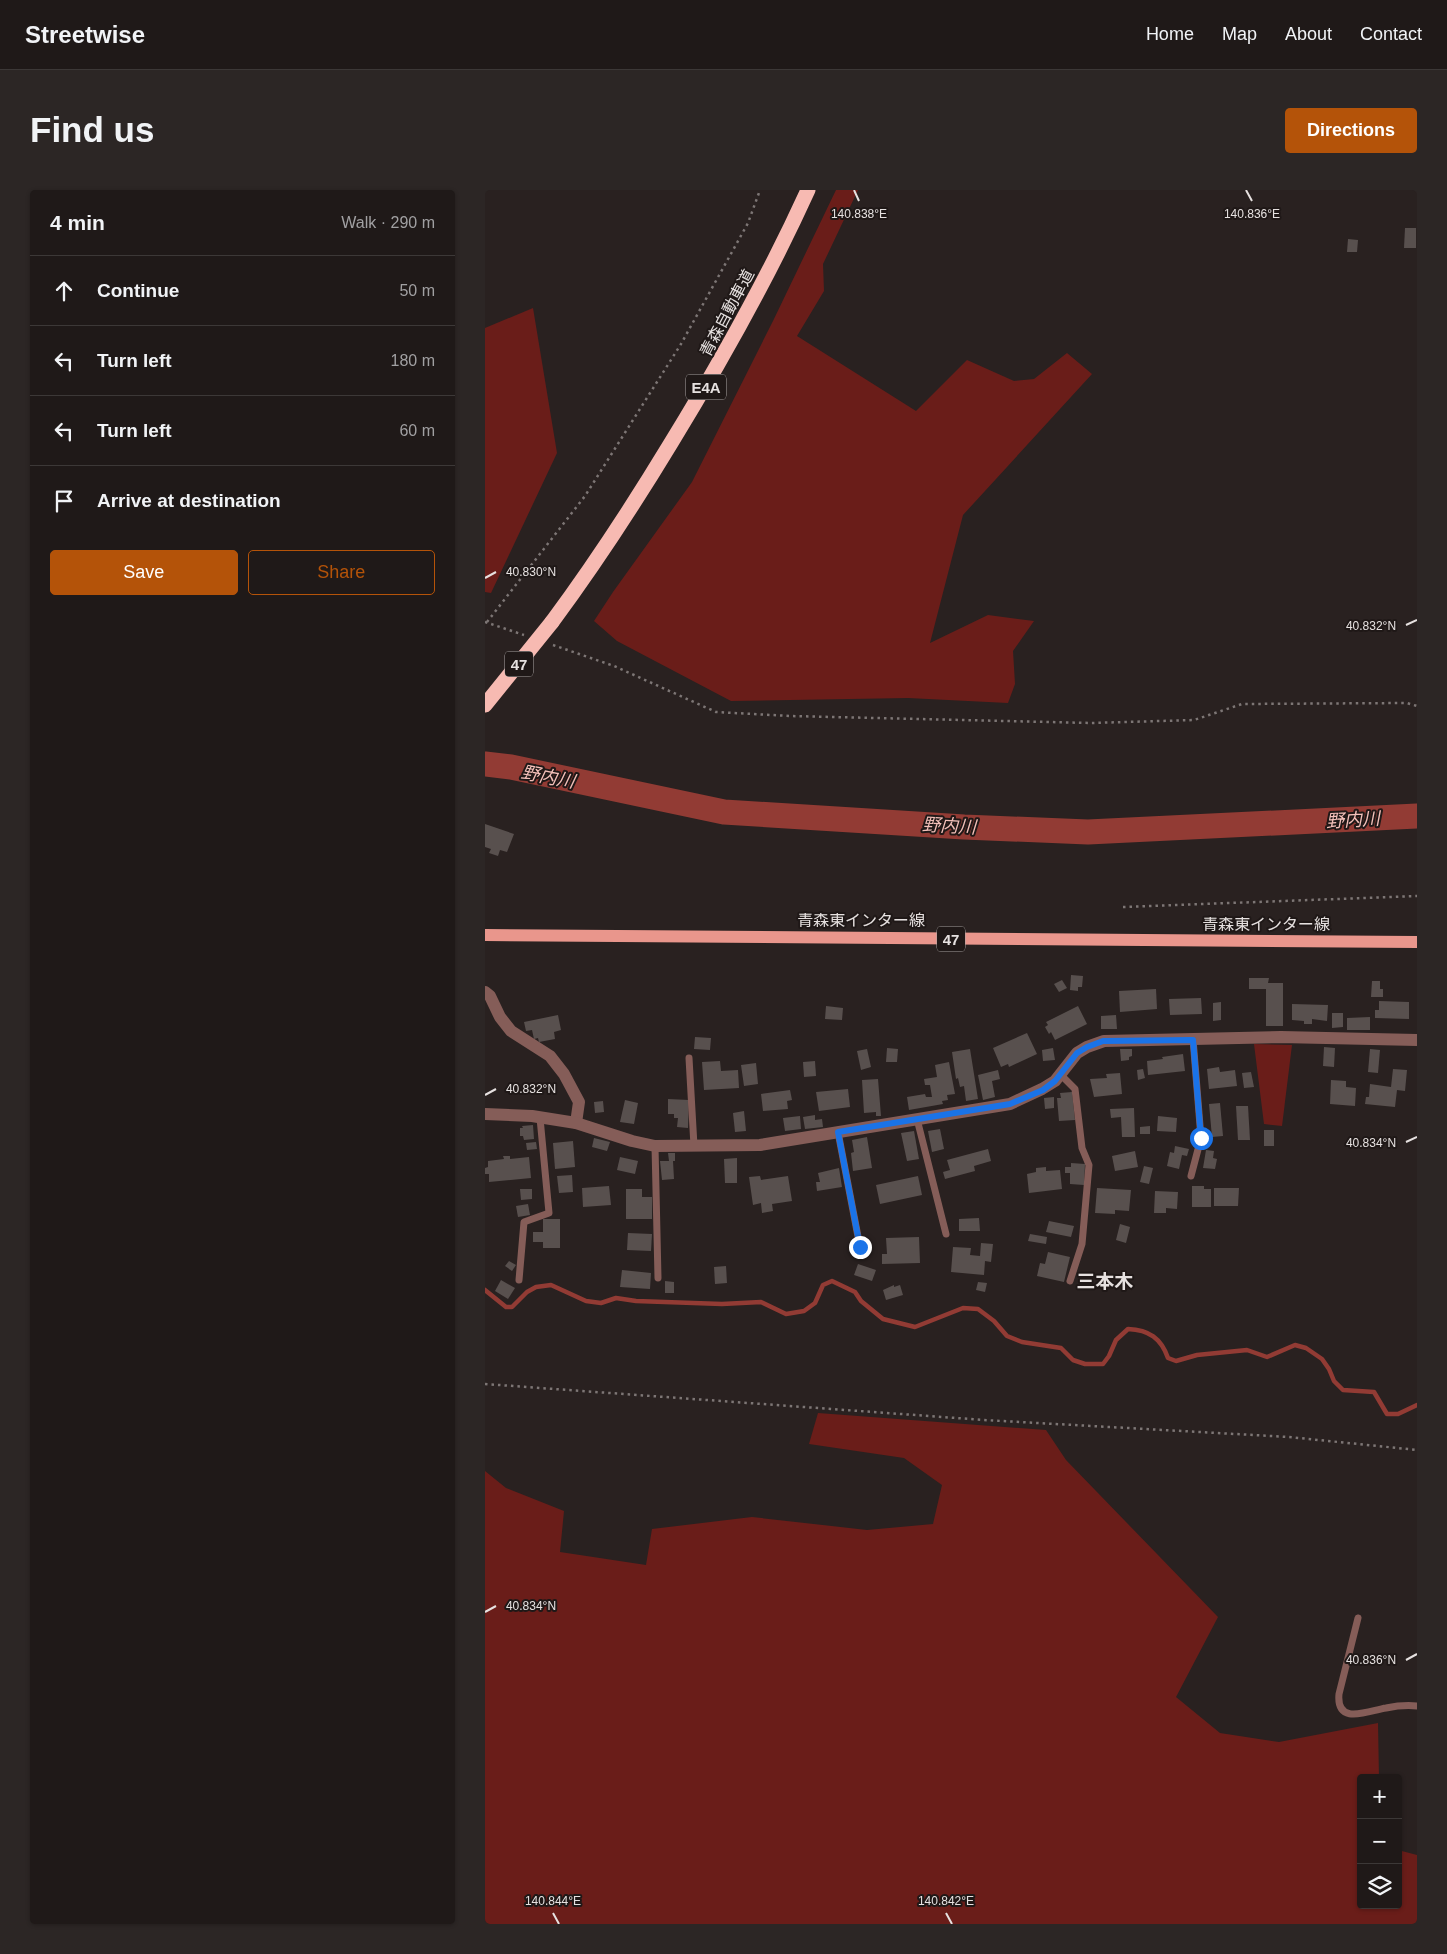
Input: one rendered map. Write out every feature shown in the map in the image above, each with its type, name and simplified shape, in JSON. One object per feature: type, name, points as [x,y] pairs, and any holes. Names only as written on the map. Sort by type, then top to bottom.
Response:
[{"type":"highway","name":"青森自動車道","points":[[588,574],[722,361],[785,241],[808,190]]},
{"type":"highway","name":"47","points":[[485,705],[588,574]]},
{"type":"main road","name":"青森東インター線","points":[[485,936],[1417,942]]},
{"type":"street","points":[[485,992],[511,1031],[550,1056],[564,1074],[579,1102],[576,1123]]},
{"type":"street","points":[[485,1114],[576,1123],[632,1141],[655,1146],[760,1145],[1010,1104],[1043,1090],[1055,1081],[1077,1053],[1103,1041],[1281,1037],[1417,1040]]},
{"type":"lane","points":[[1191,1176],[1201,1138],[1193,1040]]},
{"type":"lane","points":[[689,1058],[694,1146]]},
{"type":"lane","points":[[1060,1074],[1075,1090],[1082,1148],[1089,1165],[1082,1244],[1070,1281]]},
{"type":"lane","points":[[519,1280],[524,1222],[549,1213],[540,1118]]},
{"type":"lane","points":[[917,1119],[947,1234]]},
{"type":"lane","points":[[838,1132],[860,1247]]},
{"type":"lane","points":[[655,1146],[658,1278]]},
{"type":"lane","points":[[1358,1618],[1339,1694],[1339,1702],[1342,1708],[1349,1714],[1358,1714],[1408,1705],[1417,1706]]},
{"type":"path","points":[[533,638],[486,622],[585,496],[638,409],[681,344],[748,223],[760,190]]},
{"type":"path","points":[[551,644],[615,666],[716,712],[790,716],[1091,723],[1194,720],[1242,704],[1407,703],[1417,706]]},
{"type":"path","points":[[1123,907],[1417,896]]},
{"type":"path","points":[[485,1384],[984,1420],[1289,1437],[1417,1450]]},
{"type":"shaded area","points":[[836,190],[858,190],[823,264],[824,291],[797,336],[916,411],[967,360],[1014,381],[1034,379],[1067,353],[1092,374],[963,515],[930,643],[988,615],[1034,621],[1013,651],[1015,684],[1008,703],[908,698],[731,701],[617,641],[594,621],[692,482]]},
{"type":"shaded area","points":[[533,308],[557,453],[491,593],[485,592],[485,328]]},
{"type":"shaded area","points":[[1254,1044],[1292,1045],[1282,1126],[1264,1124]]},
{"type":"shaded area","points":[[818,1413],[1046,1430],[1066,1460],[1218,1617],[1176,1697],[1220,1733],[1279,1742],[1378,1723],[1379,1774],[1357,1774],[1357,1909],[1402,1909],[1402,1851],[1417,1855],[1417,1924],[485,1924],[485,1471],[506,1488],[564,1511],[560,1552],[646,1565],[652,1529],[752,1517],[867,1530],[933,1524],[942,1485],[904,1458],[809,1444]]},
{"type":"building","points":[[1405,228],[1416,228],[1416,248],[1404,248]]},
{"type":"building","points":[[1348,239],[1358,240],[1357,252],[1347,252]]},
{"type":"building","points":[[485,824],[514,834],[507,852],[500,850],[498,856],[489,853],[491,849],[485,847]]},
{"type":"building","points":[[1071,975],[1083,976],[1082,987],[1078,987],[1078,991],[1070,990]]},
{"type":"building","points":[[1249,978],[1269,978],[1268,983],[1283,983],[1283,1026],[1266,1026],[1266,989],[1249,989]]},
{"type":"building","points":[[1062,980],[1067,988],[1059,992],[1054,984]]},
{"type":"building","points":[[1372,981],[1380,981],[1383,997],[1371,997]]},
{"type":"building","points":[[1156,989],[1157,1009],[1120,1012],[1119,991]]},
{"type":"building","points":[[1201,998],[1202,1014],[1170,1015],[1169,999]]},
{"type":"building","points":[[1379,1001],[1409,1002],[1409,1019],[1375,1018],[1375,1010],[1379,1010]]},
{"type":"building","points":[[1221,1002],[1221,1020],[1213,1021],[1213,1003]]},
{"type":"building","points":[[1292,1004],[1328,1005],[1327,1021],[1312,1019],[1312,1024],[1304,1024],[1304,1021],[1292,1020]]},
{"type":"building","points":[[826,1006],[843,1008],[842,1020],[825,1019]]},
{"type":"building","points":[[1078,1006],[1087,1024],[1055,1040],[1051,1032],[1049,1034],[1045,1027],[1048,1025],[1046,1022]]},
{"type":"building","points":[[1332,1013],[1343,1013],[1343,1027],[1332,1028]]},
{"type":"building","points":[[558,1015],[561,1030],[554,1032],[555,1039],[539,1042],[538,1038],[534,1039],[532,1030],[526,1031],[524,1022]]},
{"type":"building","points":[[1116,1015],[1117,1029],[1101,1029],[1101,1016]]},
{"type":"building","points":[[1370,1017],[1370,1030],[1347,1030],[1347,1018]]},
{"type":"building","points":[[1027,1033],[1037,1054],[1009,1067],[1008,1064],[1001,1067],[993,1048]]},
{"type":"building","points":[[695,1037],[711,1038],[710,1050],[694,1049]]},
{"type":"building","points":[[1324,1047],[1335,1048],[1334,1067],[1323,1066]]},
{"type":"building","points":[[887,1048],[898,1049],[897,1062],[886,1062]]},
{"type":"building","points":[[1053,1048],[1055,1060],[1043,1061],[1042,1050]]},
{"type":"building","points":[[867,1049],[871,1067],[861,1070],[857,1051]]},
{"type":"building","points":[[970,1049],[978,1099],[966,1101],[964,1086],[960,1087],[958,1078],[956,1079],[952,1052]]},
{"type":"building","points":[[1120,1049],[1132,1049],[1132,1056],[1129,1057],[1129,1060],[1121,1061]]},
{"type":"building","points":[[1370,1049],[1380,1050],[1378,1073],[1368,1072]]},
{"type":"building","points":[[1183,1054],[1185,1071],[1148,1075],[1147,1061]]},
{"type":"building","points":[[720,1061],[721,1071],[738,1070],[739,1088],[704,1090],[702,1062]]},
{"type":"building","points":[[815,1061],[816,1076],[804,1077],[803,1062]]},
{"type":"building","points":[[949,1062],[955,1094],[947,1095],[948,1100],[942,1101],[943,1104],[909,1110],[907,1097],[925,1094],[926,1097],[932,1097],[930,1085],[925,1085],[924,1079],[937,1077],[935,1065]]},
{"type":"building","points":[[756,1063],[758,1084],[744,1086],[741,1065]]},
{"type":"building","points":[[1219,1067],[1220,1072],[1235,1070],[1237,1086],[1209,1089],[1207,1069]]},
{"type":"building","points":[[1143,1069],[1145,1078],[1138,1080],[1137,1070]]},
{"type":"building","points":[[1393,1069],[1407,1070],[1405,1091],[1397,1090],[1395,1107],[1365,1104],[1366,1097],[1369,1097],[1370,1084],[1391,1087]]},
{"type":"building","points":[[998,1070],[1000,1079],[992,1081],[995,1097],[983,1100],[978,1075]]},
{"type":"building","points":[[1251,1072],[1254,1087],[1244,1088],[1242,1073]]},
{"type":"building","points":[[1120,1073],[1122,1094],[1094,1097],[1090,1079],[1107,1078],[1106,1074]]},
{"type":"building","points":[[878,1079],[881,1116],[876,1116],[876,1112],[864,1113],[862,1080]]},
{"type":"building","points":[[1331,1080],[1346,1081],[1346,1087],[1356,1088],[1355,1106],[1330,1104]]},
{"type":"building","points":[[848,1089],[850,1107],[819,1111],[816,1092]]},
{"type":"building","points":[[790,1090],[792,1100],[787,1101],[788,1109],[763,1111],[761,1094]]},
{"type":"building","points":[[1072,1092],[1075,1120],[1059,1121],[1057,1098],[1061,1098],[1060,1093]]},
{"type":"building","points":[[1054,1097],[1054,1108],[1045,1109],[1044,1098]]},
{"type":"building","points":[[668,1099],[689,1100],[688,1128],[677,1127],[678,1118],[674,1118],[674,1114],[668,1114]]},
{"type":"building","points":[[625,1100],[638,1103],[634,1124],[620,1122]]},
{"type":"building","points":[[603,1101],[604,1112],[595,1113],[594,1102]]},
{"type":"building","points":[[1220,1103],[1223,1136],[1212,1137],[1209,1104]]},
{"type":"building","points":[[1236,1106],[1248,1106],[1250,1140],[1238,1140]]},
{"type":"building","points":[[1134,1108],[1135,1137],[1122,1137],[1121,1117],[1111,1118],[1110,1109]]},
{"type":"building","points":[[744,1111],[746,1131],[735,1132],[733,1113]]},
{"type":"building","points":[[815,1115],[815,1120],[822,1119],[823,1127],[805,1129],[803,1117]]},
{"type":"building","points":[[800,1116],[801,1129],[785,1131],[783,1118]]},
{"type":"building","points":[[1158,1116],[1177,1118],[1176,1132],[1157,1131]]},
{"type":"building","points":[[533,1125],[534,1139],[524,1140],[523,1136],[520,1136],[520,1128]]},
{"type":"building","points":[[1150,1126],[1150,1134],[1140,1134],[1140,1127]]},
{"type":"building","points":[[940,1129],[944,1149],[932,1152],[928,1131]]},
{"type":"building","points":[[1264,1130],[1274,1130],[1274,1146],[1264,1146]]},
{"type":"building","points":[[914,1131],[919,1159],[907,1161],[901,1133]]},
{"type":"building","points":[[867,1137],[872,1168],[853,1171],[851,1153],[854,1152],[852,1140]]},
{"type":"building","points":[[594,1138],[610,1142],[607,1151],[592,1147]]},
{"type":"building","points":[[573,1141],[575,1167],[555,1169],[553,1143]]},
{"type":"building","points":[[536,1142],[537,1149],[527,1150],[526,1143]]},
{"type":"building","points":[[1175,1146],[1189,1149],[1187,1156],[1182,1155],[1179,1169],[1167,1166],[1170,1152],[1174,1153]]},
{"type":"building","points":[[988,1149],[991,1161],[974,1166],[975,1171],[945,1179],[943,1172],[950,1170],[947,1160]]},
{"type":"building","points":[[1206,1150],[1214,1151],[1213,1158],[1217,1159],[1215,1169],[1203,1168]]},
{"type":"building","points":[[1135,1151],[1138,1167],[1115,1171],[1112,1156]]},
{"type":"building","points":[[668,1153],[675,1153],[675,1161],[673,1161],[674,1179],[662,1180],[660,1161],[669,1161]]},
{"type":"building","points":[[503,1156],[510,1156],[510,1159],[529,1157],[531,1178],[489,1182],[489,1174],[485,1174],[488,1161],[504,1159]]},
{"type":"building","points":[[620,1157],[638,1161],[635,1174],[617,1170]]},
{"type":"building","points":[[737,1158],[737,1183],[725,1183],[724,1159]]},
{"type":"building","points":[[1071,1163],[1085,1164],[1084,1185],[1070,1184],[1070,1173],[1065,1173],[1065,1167],[1071,1167]]},
{"type":"building","points":[[1144,1166],[1153,1168],[1149,1184],[1140,1182]]},
{"type":"building","points":[[1046,1167],[1046,1171],[1060,1170],[1062,1189],[1029,1193],[1027,1174],[1036,1172],[1036,1168]]},
{"type":"building","points":[[839,1168],[842,1187],[817,1191],[816,1182],[820,1182],[818,1173]]},
{"type":"building","points":[[572,1175],[573,1192],[559,1193],[557,1176]]},
{"type":"building","points":[[760,1176],[761,1180],[788,1176],[792,1201],[772,1204],[773,1211],[762,1213],[761,1203],[753,1205],[749,1177]]},
{"type":"building","points":[[918,1176],[922,1195],[880,1204],[876,1185]]},
{"type":"building","points":[[609,1186],[611,1205],[583,1207],[582,1188]]},
{"type":"building","points":[[1192,1186],[1204,1186],[1204,1189],[1211,1189],[1211,1207],[1192,1207]]},
{"type":"building","points":[[1097,1188],[1131,1190],[1129,1211],[1115,1210],[1115,1214],[1095,1213]]},
{"type":"building","points":[[1214,1188],[1239,1188],[1238,1206],[1214,1206]]},
{"type":"building","points":[[520,1189],[532,1189],[532,1199],[521,1200]]},
{"type":"building","points":[[626,1189],[642,1189],[642,1197],[652,1197],[652,1219],[626,1219]]},
{"type":"building","points":[[1155,1191],[1178,1192],[1177,1209],[1166,1208],[1166,1213],[1154,1213]]},
{"type":"building","points":[[528,1204],[530,1215],[518,1217],[516,1206]]},
{"type":"building","points":[[979,1218],[980,1231],[959,1231],[959,1219]]},
{"type":"building","points":[[543,1219],[560,1219],[560,1248],[543,1248],[543,1242],[533,1242],[533,1232],[543,1232]]},
{"type":"building","points":[[1049,1221],[1074,1226],[1071,1237],[1046,1232]]},
{"type":"building","points":[[1120,1224],[1130,1227],[1126,1243],[1116,1240]]},
{"type":"building","points":[[628,1233],[652,1234],[651,1251],[627,1250]]},
{"type":"building","points":[[1030,1234],[1047,1237],[1046,1244],[1028,1241]]},
{"type":"building","points":[[919,1237],[920,1263],[882,1264],[882,1254],[887,1254],[886,1238]]},
{"type":"building","points":[[981,1243],[993,1244],[991,1262],[985,1261],[984,1275],[951,1272],[953,1247],[971,1248],[970,1255],[980,1256]]},
{"type":"building","points":[[1048,1252],[1070,1257],[1064,1282],[1037,1276],[1040,1263],[1045,1264]]},
{"type":"building","points":[[509,1261],[516,1265],[512,1271],[505,1266]]},
{"type":"building","points":[[858,1264],[876,1270],[872,1281],[854,1275]]},
{"type":"building","points":[[726,1266],[727,1283],[715,1284],[714,1267]]},
{"type":"building","points":[[622,1270],[651,1273],[650,1289],[620,1287]]},
{"type":"building","points":[[501,1280],[515,1288],[508,1299],[495,1291]]},
{"type":"building","points":[[665,1281],[674,1282],[674,1293],[665,1293]]},
{"type":"building","points":[[978,1282],[987,1283],[985,1292],[976,1290]]},
{"type":"building","points":[[894,1285],[894,1287],[900,1285],[903,1295],[886,1300],[883,1290]]},
{"type":"waterway","name":"野内川","points":[[485,764],[511,767],[724,812],[964,827],[1088,832],[1417,816]]},
{"type":"waterway","points":[[485,1290],[506,1307],[512,1307],[527,1292],[536,1287],[551,1285],[586,1301],[601,1303],[616,1298],[636,1301],[722,1304],[761,1302],[786,1314],[804,1311],[815,1303],[823,1285],[832,1281],[855,1292],[861,1301],[883,1319],[915,1327],[963,1308],[978,1309],[994,1321],[1007,1336],[1022,1342],[1061,1348],[1073,1360],[1085,1364],[1103,1364],[1116,1340],[1128,1329],[1142,1331],[1153,1336],[1162,1345],[1168,1358],[1176,1361],[1197,1355],[1247,1350],[1267,1357],[1295,1345],[1306,1348],[1322,1359],[1334,1381],[1343,1390],[1374,1392],[1387,1414],[1398,1414],[1417,1405]]},
{"type":"district","name":"三本木","points":[[1105,1281]]},
{"type":"route","points":[[860,1247],[838,1132],[1010,1104],[1043,1090],[1055,1081],[1077,1053],[1103,1041],[1193,1040],[1201,1138]]}]
